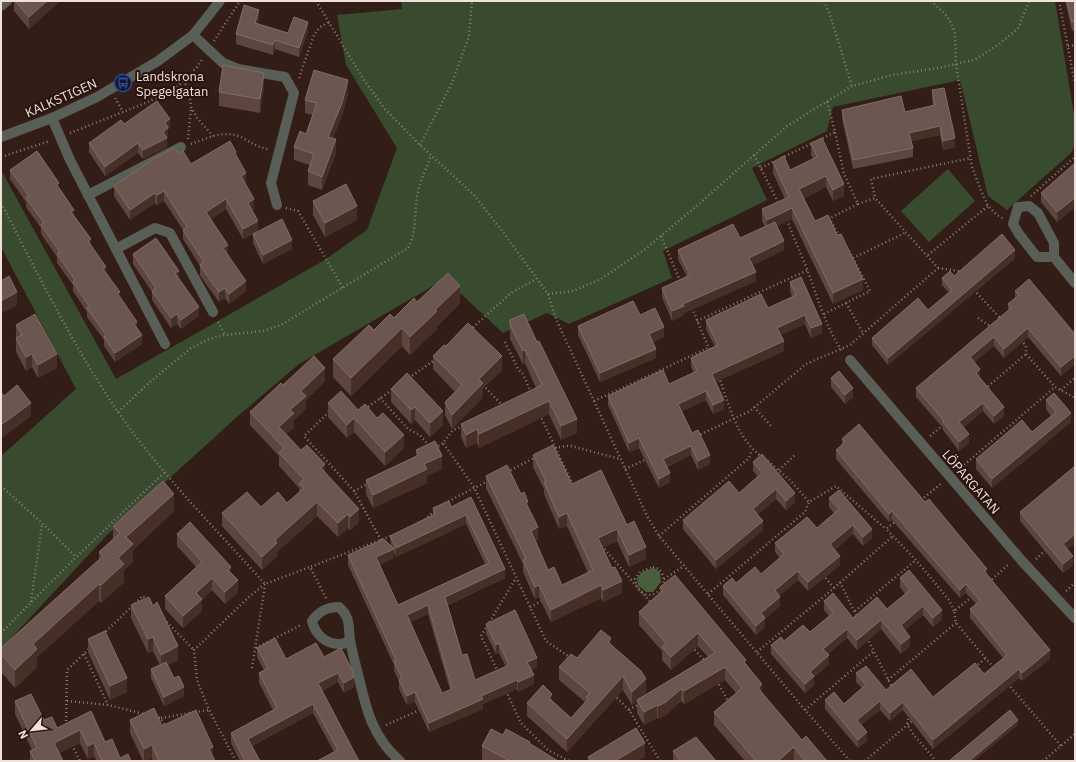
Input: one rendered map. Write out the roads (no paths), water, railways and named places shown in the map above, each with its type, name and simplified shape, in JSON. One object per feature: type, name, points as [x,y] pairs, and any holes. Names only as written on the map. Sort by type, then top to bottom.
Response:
[{"type":"street","points":[[1,6],[7,1]]},
{"type":"street","name":"KALKSTIGEN","points":[[1,137],[52,118],[123,83],[158,61],[193,35],[220,1]]},
{"type":"street","points":[[193,35],[223,63],[238,69],[285,77],[294,93],[271,183],[277,206]]},
{"type":"street","points":[[52,118],[70,160],[165,344]]},
{"type":"street","points":[[88,195],[181,147]]},
{"type":"street","points":[[1054,257],[1037,257],[1019,234],[1013,224],[1018,207],[1030,206],[1038,213],[1054,243],[1054,257],[1075,283]]},
{"type":"street","points":[[116,249],[155,228],[170,233],[213,312]]},
{"type":"street","name":"LÖPARGATAN","points":[[850,360],[1022,561],[1075,618]]},
{"type":"street","points":[[350,640],[341,644],[332,643],[320,637],[314,630],[312,621],[317,614],[331,607],[339,607],[345,613],[349,623],[350,640],[363,699],[370,721],[391,754],[400,761]]},
{"type":"place","name":"Landskrona Spegelgatan","points":[[123,83]]}]
